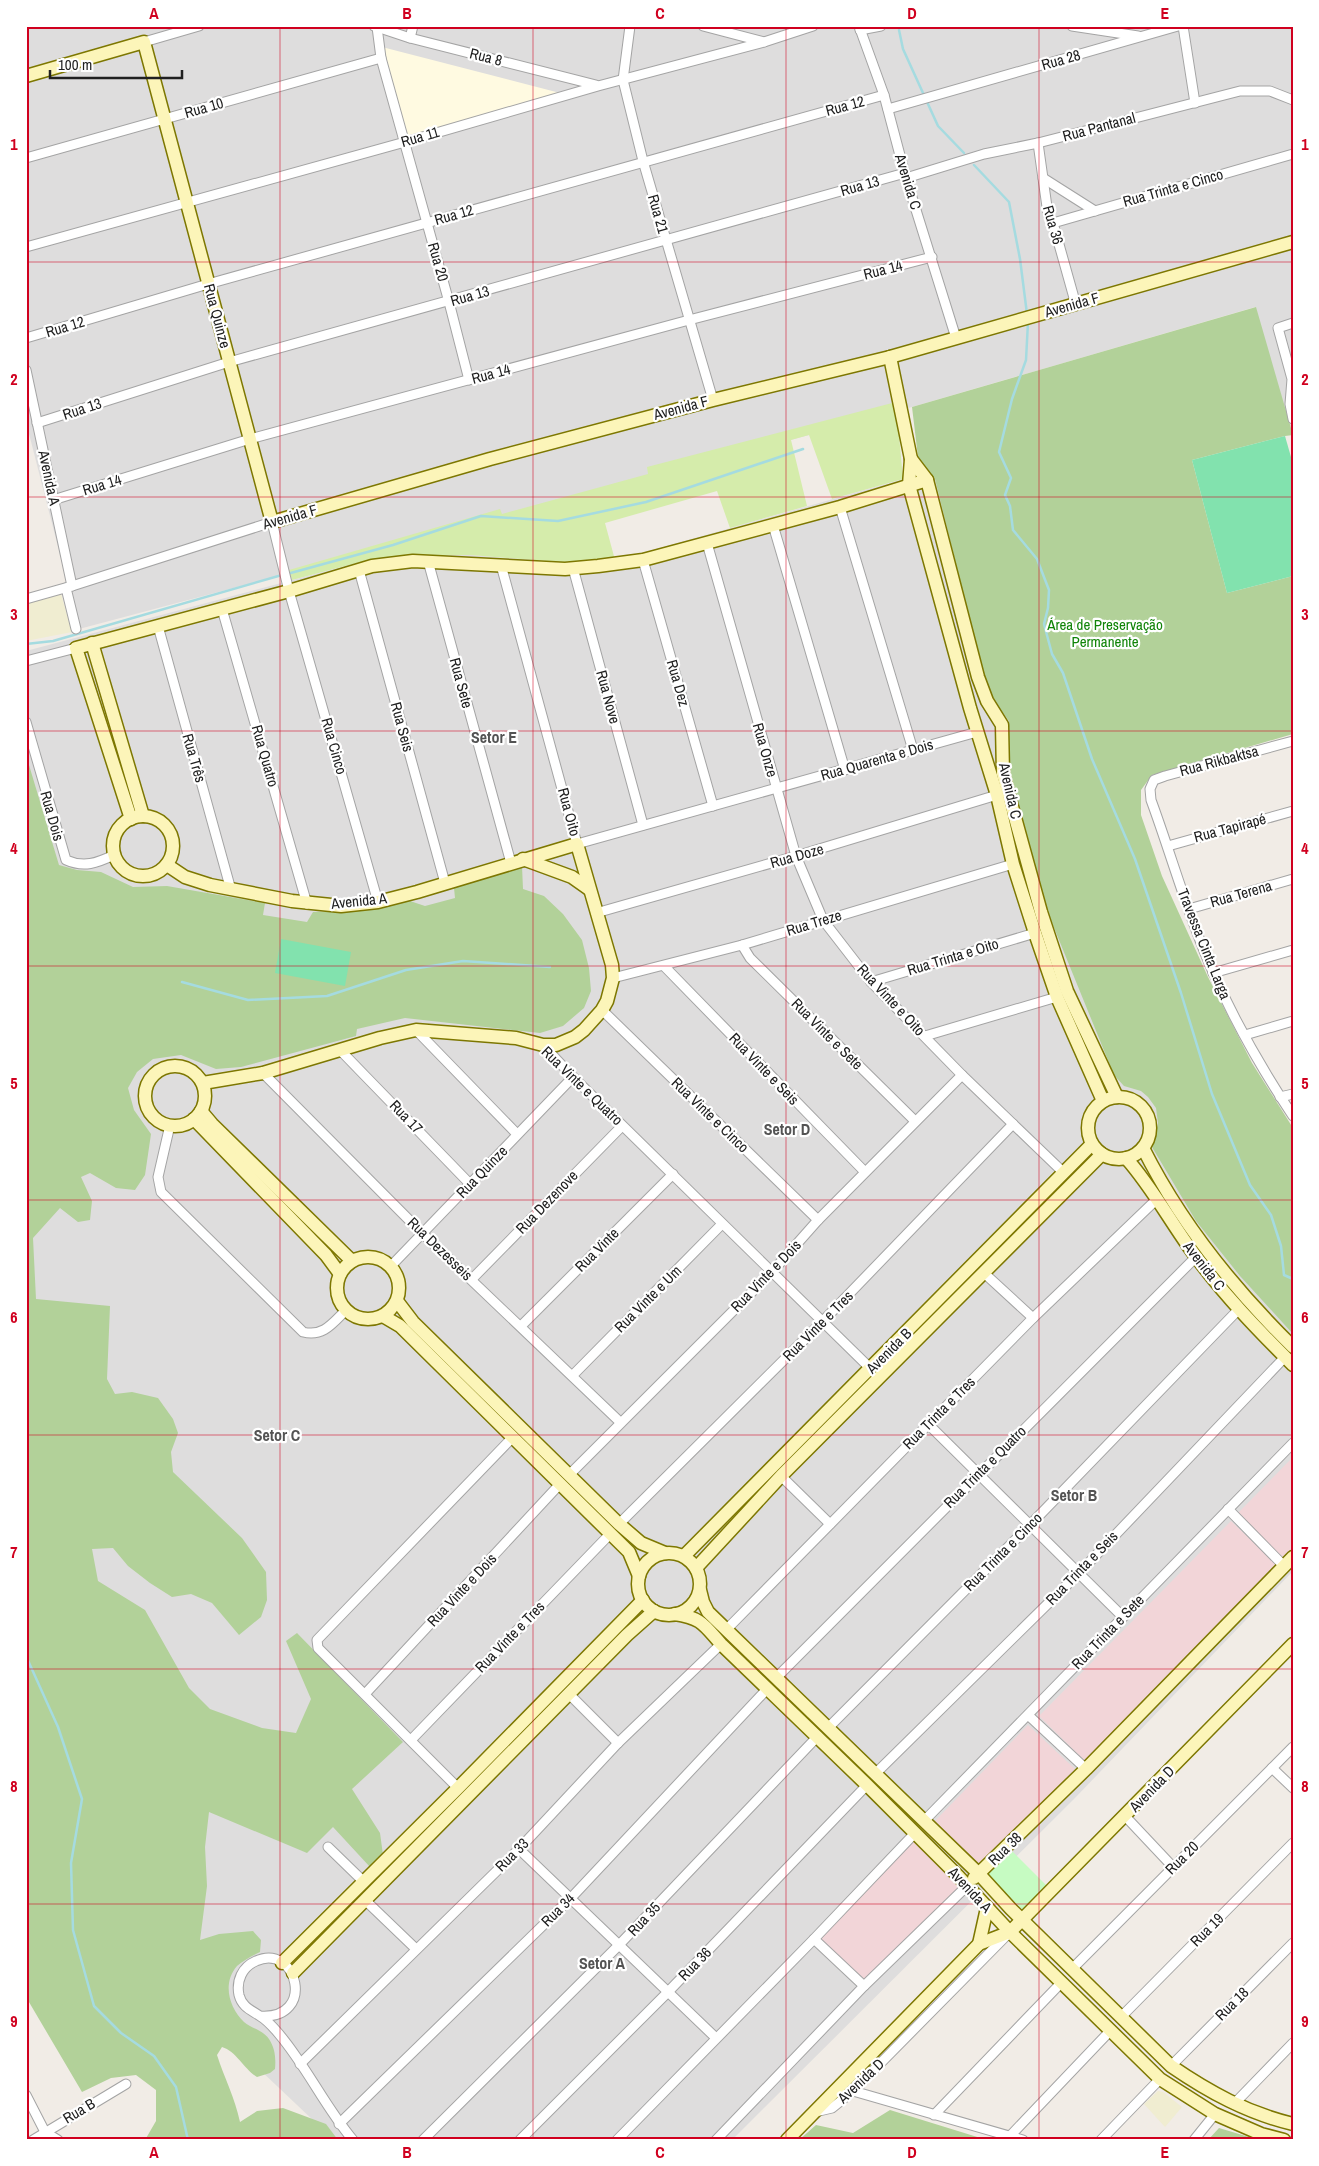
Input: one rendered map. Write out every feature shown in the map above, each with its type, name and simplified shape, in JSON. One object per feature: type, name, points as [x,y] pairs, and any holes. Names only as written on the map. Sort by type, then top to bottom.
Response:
[{"type":"street","points":[[26,76],[199,26]]},
{"type":"street","points":[[410,38],[414,26]]},
{"type":"street","name":"Rua 21","points":[[630,26],[623,80],[643,161],[713,400]]},
{"type":"street","points":[[703,26],[764,42]]},
{"type":"street","name":"Rua 11","points":[[26,247],[406,142],[598,86],[764,42],[813,26]]},
{"type":"street","points":[[860,28],[881,26]]},
{"type":"street","points":[[1072,26],[1142,37]]},
{"type":"street","name":"Rua 28","points":[[888,109],[1178,26]]},
{"type":"street","points":[[1182,26],[1195,102]]},
{"type":"street","name":"Rua 8","points":[[376,27],[410,38],[598,86]]},
{"type":"street","name":"Rua 20","points":[[376,27],[382,58],[469,380]]},
{"type":"street","name":"Avenida C","points":[[860,28],[884,95],[906,176],[956,338]]},
{"type":"street","name":"Rua Quinze","points":[[144,42],[288,585]]},
{"type":"street","name":"Rua 10","points":[[26,158],[382,58]]},
{"type":"street","name":"Rua Pantanal","points":[[906,176],[984,154],[1038,143],[1240,90],[1270,91],[1293,100]]},
{"type":"street","name":"Rua 12","points":[[26,338],[208,284],[884,95]]},
{"type":"street","name":"Rua 36","points":[[1038,143],[1048,214],[1053,223],[1076,304]]},
{"type":"street","name":"Rua Trinta e Cinco","points":[[1053,223],[1293,154]]},
{"type":"street","name":"Rua 13","points":[[38,423],[229,362],[666,240],[906,176]]},
{"type":"street","points":[[1043,178],[1096,211]]},
{"type":"street","name":"Avenida F","points":[[26,599],[272,522],[490,459],[713,400],[890,357],[1293,242]]},
{"type":"street","name":"Rua 14","points":[[53,500],[250,439],[689,320],[932,257]]},
{"type":"street","points":[[1293,323],[1278,328],[1292,379],[1293,419]]},
{"type":"street","points":[[890,357],[912,459],[909,485]]},
{"type":"street","name":"Avenida A","points":[[26,370],[53,500],[76,628]]},
{"type":"street","points":[[26,661],[222,609],[288,585],[372,566],[428,561],[573,568],[643,560],[840,507],[927,480],[912,459]]},
{"type":"street","name":"Avenida C","points":[[927,480],[978,677],[984,696],[1002,725],[1003,739],[1001,751],[1003,774],[1041,912],[1067,991],[1117,1097]]},
{"type":"street","name":"Avenida C","points":[[909,485],[997,795],[1013,864],[1057,997],[1102,1101]]},
{"type":"street","points":[[840,507],[913,750]]},
{"type":"street","points":[[774,525],[845,770]]},
{"type":"street","name":"Rua Onze","points":[[577,844],[776,788],[707,543]]},
{"type":"street","name":"Rua Dez","points":[[643,560],[713,806]]},
{"type":"street","name":"Rua Sete","points":[[428,561],[517,861]]},
{"type":"street","name":"Rua Oito","points":[[501,565],[589,889],[612,965],[613,978],[607,1001],[602,1010],[584,1030],[564,1042],[543,1045]]},
{"type":"street","name":"Rua Nove","points":[[573,568],[643,826]]},
{"type":"street","name":"Rua Seis","points":[[359,570],[445,883]]},
{"type":"street","name":"Rua Cinco","points":[[288,585],[378,902]]},
{"type":"street","name":"Rua Quatro","points":[[222,609],[307,904]]},
{"type":"street","name":"Rua Três","points":[[158,626],[231,890]]},
{"type":"street","points":[[92,643],[137,818]]},
{"type":"street","points":[[76,648],[137,818]]},
{"type":"street","points":[[993,709],[979,713],[978,732],[986,748],[995,748],[1003,739]]},
{"type":"street","name":"Rua Dois","points":[[26,722],[66,860],[82,864],[95,864],[114,855]]},
{"type":"street","name":"Rua Quarenta e Dois","points":[[776,788],[978,732]]},
{"type":"street","name":"Rua Rikbaktsa","points":[[1150,789],[1154,780],[1165,776],[1293,741]]},
{"type":"street","name":"Rua Vinte e Oito","points":[[776,788],[796,856],[822,920],[871,982],[962,1076],[1064,1173]]},
{"type":"street","name":"Travessa Cinta Larga","points":[[1150,789],[1151,800],[1213,973],[1245,1036],[1293,1116]]},
{"type":"street","name":"Rua Doze","points":[[596,913],[796,856],[997,795]]},
{"type":"street","name":"Rua Tapirapé","points":[[1168,846],[1293,811]]},
{"type":"street","points":[[137,818],[161,822],[168,829],[173,848],[167,865],[151,875],[133,875],[118,863],[114,855],[114,838],[118,830],[137,818]]},
{"type":"street","name":"Avenida A","points":[[167,865],[185,878],[231,890],[307,904],[341,906],[378,902],[577,844]]},
{"type":"street","points":[[517,861],[572,877],[589,889]]},
{"type":"street","name":"Rua Treze","points":[[613,978],[742,945],[1013,864]]},
{"type":"street","name":"Rua Terena","points":[[1189,909],[1293,879]]},
{"type":"street","name":"Rua Trinta e Oito","points":[[871,982],[1035,933]]},
{"type":"street","name":"Rua Vinte e Sete","points":[[742,945],[750,958],[915,1121]]},
{"type":"street","points":[[1213,973],[1293,950]]},
{"type":"street","name":"Rua Vinte e Seis","points":[[664,966],[865,1172]]},
{"type":"street","points":[[925,1036],[1057,997]]},
{"type":"street","name":"Rua Vinte e Cinco","points":[[602,1010],[818,1220]]},
{"type":"street","points":[[1245,1036],[1293,1021]]},
{"type":"street","points":[[416,1030],[517,1134]]},
{"type":"street","name":"Rua Vinte e Quatro","points":[[203,1084],[263,1073],[380,1038],[416,1030],[516,1038],[543,1045],[622,1126],[871,1370]]},
{"type":"street","name":"Rua 17","points":[[341,1051],[470,1184]]},
{"type":"street","points":[[179,1066],[189,1069],[197,1075],[203,1084],[205,1102],[197,1115],[178,1126],[160,1122],[152,1115],[147,1106],[145,1096],[147,1086],[152,1077],[164,1068],[179,1066]]},
{"type":"street","name":"Rua Dezesseis","points":[[263,1073],[422,1233],[573,1375],[620,1422]]},
{"type":"street","name":"Rua Vinte e Dois","points":[[569,1475],[772,1272],[818,1220],[962,1076]]},
{"type":"street","name":"Rua Quinze","points":[[391,1266],[573,1077]]},
{"type":"street","points":[[1280,1097],[1293,1094]]},
{"type":"street","points":[[1117,1097],[1131,1100],[1146,1112],[1150,1130],[1143,1148],[1126,1158],[1114,1159],[1102,1154],[1092,1144],[1087,1128],[1089,1117],[1094,1108],[1102,1101],[1117,1097]]},
{"type":"street","points":[[197,1115],[219,1131],[352,1261]]},
{"type":"street","points":[[197,1115],[326,1255],[340,1274]]},
{"type":"street","name":"Rua Vinte e Tres","points":[[619,1524],[822,1322],[1013,1124]]},
{"type":"street","points":[[170,1125],[158,1177],[161,1192],[303,1332],[313,1335],[325,1331],[346,1310]]},
{"type":"street","name":"Rua Dezenove","points":[[472,1279],[622,1126]]},
{"type":"street","name":"Avenida B","points":[[684,1556],[871,1370],[1092,1144]]},
{"type":"street","name":"Avenida C","points":[[1143,1148],[1174,1201],[1217,1263],[1290,1356]]},
{"type":"street","name":"Avenida B","points":[[696,1568],[781,1476],[1102,1154]]},
{"type":"street","name":"Avenida C","points":[[1126,1158],[1138,1171],[1196,1257],[1238,1310],[1290,1356]]},
{"type":"street","name":"Rua Vinte","points":[[521,1326],[673,1174]]},
{"type":"street","name":"Rua Trinta e Tres","points":[[726,1630],[1032,1318],[1156,1200]]},
{"type":"street","name":"Rua Vinte e Um","points":[[573,1375],[722,1224]]},
{"type":"street","points":[[372,1257],[382,1260],[391,1266],[399,1282],[400,1291],[392,1310],[383,1316],[363,1320],[346,1310],[337,1295],[337,1286],[340,1274],[352,1261],[372,1257]]},
{"type":"street","name":"Rua Trinta e Quatro","points":[[772,1683],[1196,1257]]},
{"type":"street","points":[[984,1273],[1032,1318]]},
{"type":"street","points":[[383,1316],[400,1326],[629,1552],[639,1576],[639,1592],[642,1600],[654,1611],[668,1615],[675,1614],[691,1606],[700,1590],[700,1580],[696,1568],[684,1556],[675,1553],[665,1553],[641,1543],[619,1524],[413,1322],[397,1301]]},
{"type":"street","name":"Rua Trinta e Cinco","points":[[823,1732],[1031,1524],[1238,1310]]},
{"type":"street","name":"Rua Trinta e Seis","points":[[871,1780],[1079,1573],[1290,1356]]},
{"type":"street","points":[[928,1424],[1031,1524],[1122,1617]]},
{"type":"street","points":[[458,1788],[318,1648],[317,1640],[512,1438]]},
{"type":"street","name":"Rua Trinta e Sete","points":[[924,1821],[1293,1443]]},
{"type":"street","points":[[781,1476],[830,1524]]},
{"type":"street","name":"Rua Vinte e Dois","points":[[365,1694],[559,1485]]},
{"type":"street","points":[[1228,1509],[1288,1561]]},
{"type":"street","name":"Rua Vinte e Tres","points":[[411,1740],[610,1534]]},
{"type":"street","points":[[639,1576],[649,1560],[665,1553]]},
{"type":"street","name":"Rua 38","points":[[716,2140],[864,1986],[1086,1769],[1288,1561]]},
{"type":"street","name":"Avenida A","points":[[700,1590],[708,1612],[772,1683],[871,1780],[915,1833],[1010,1932],[1160,2079],[1215,2114],[1261,2134],[1284,2140]]},
{"type":"street","points":[[282,1963],[458,1788],[642,1600]]},
{"type":"street","points":[[293,1973],[627,1635],[654,1611]]},
{"type":"street","name":"Avenida A","points":[[675,1614],[700,1620],[722,1644],[772,1683]]},
{"type":"street","name":"Rua 33","points":[[300,2064],[519,1849],[618,1742],[722,1644]]},
{"type":"street","name":"Avenida D","points":[[812,2113],[832,2108],[853,2091],[1126,1816],[1293,1644]]},
{"type":"street","name":"Rua 34","points":[[340,2124],[571,1898],[772,1683]]},
{"type":"street","points":[[569,1694],[618,1742]]},
{"type":"street","points":[[1028,1715],[1086,1769]]},
{"type":"street","name":"Rua 35","points":[[423,2140],[618,1946],[823,1732]]},
{"type":"street","name":"Rua 20","points":[[1072,1968],[1293,1747]]},
{"type":"street","points":[[1272,1768],[1293,1788]]},
{"type":"street","name":"Rua 36","points":[[520,2140],[667,1993],[871,1780]]},
{"type":"street","name":"Avenida A","points":[[871,1780],[924,1821],[1171,2066],[1201,2087],[1234,2104],[1273,2119],[1293,2124]]},
{"type":"street","points":[[1126,1816],[1173,1867]]},
{"type":"street","points":[[617,2140],[915,1833]]},
{"type":"street","name":"Rua 19","points":[[1121,2017],[1293,1843]]},
{"type":"street","points":[[328,1847],[364,1882]]},
{"type":"street","points":[[519,1849],[716,2038]]},
{"type":"street","points":[[978,1898],[990,1886]]},
{"type":"street","points":[[366,1900],[416,1949]]},
{"type":"street","points":[[979,1944],[987,1908]]},
{"type":"street","name":"Avenida D","points":[[787,2140],[979,1944],[1010,1932]]},
{"type":"street","points":[[814,1939],[864,1986]]},
{"type":"street","name":"Rua 18","points":[[1171,2066],[1293,1943]]},
{"type":"street","points":[[260,2016],[279,2014],[287,2009],[293,2001],[296,1982],[293,1973],[282,1963],[269,1958],[251,1963],[239,1978],[240,1997],[244,2006],[260,2016],[280,2034],[340,2124],[353,2140]]},
{"type":"street","points":[[934,2115],[1061,1983]]},
{"type":"street","points":[[279,2014],[280,2034]]},
{"type":"street","points":[[1010,2136],[1111,2030]]},
{"type":"street","points":[[1234,2104],[1293,2043]]},
{"type":"street","points":[[1101,2140],[1160,2079]]},
{"type":"street","name":"Rua B","points":[[33,2140],[126,2084]]},
{"type":"street","points":[[853,2091],[1023,2140]]},
{"type":"street","points":[[26,2095],[45,2132],[58,2140]]},
{"type":"street","points":[[1194,2140],[1215,2114]]},
{"type":"shaded area","points":[[26,26],[1293,26],[1293,436],[1255,307],[881,416],[79,629],[26,422]]},
{"type":"shaded area","points":[[382,47],[560,93],[406,138]]},
{"type":"shaded area","points":[[999,452],[1293,1224],[1293,1571],[1074,1799],[732,2140],[334,2140],[183,1997],[26,1366],[26,651],[368,560],[397,556],[470,555],[572,563],[618,560]]},
{"type":"shaded area","points":[[61,594],[72,632],[26,641],[26,601]]},
{"type":"shaded area","points":[[1293,1457],[1293,1549],[1284,1559],[1237,1514]]},
{"type":"shaded area","points":[[1231,1521],[1278,1566],[1085,1761],[1039,1716]]},
{"type":"shaded area","points":[[1028,1725],[1075,1769],[977,1869],[931,1825]]},
{"type":"shaded area","points":[[915,1840],[962,1885],[865,1985],[818,1940]]},
{"type":"shaded area","points":[[1158,2091],[1163,2092],[1182,2107],[1165,2127],[1144,2104]]},
{"type":"green space","name":"Área de Preservação Permanente","points":[[1256,307],[1293,435],[1192,460],[1227,593],[1293,576],[1293,734],[1152,775],[1141,790],[1141,815],[1162,876],[1208,977],[1252,1063],[1293,1128],[1293,1334],[1240,1276],[1196,1221],[1152,1147],[1158,1123],[1156,1108],[1141,1091],[1124,1086],[1114,1075],[1046,908],[1007,765],[1009,721],[988,693],[935,479],[918,457],[912,407]]},
{"type":"green space","points":[[896,402],[903,479],[832,499],[809,435],[791,440],[807,506],[730,528],[717,491],[605,523],[615,560],[572,563],[470,555],[397,556],[368,560],[292,580],[289,570],[500,509],[502,514],[648,474],[647,467]]},
{"type":"green space","points":[[1285,436],[1293,464],[1293,576],[1227,593],[1192,460]]},
{"type":"green space","points":[[26,755],[59,865],[77,870],[101,872],[133,887],[167,886],[265,903],[263,915],[307,922],[313,912],[373,909],[410,901],[425,906],[455,898],[454,888],[522,866],[523,889],[544,896],[563,914],[582,940],[589,968],[591,991],[584,1008],[563,1026],[540,1033],[405,1018],[357,1029],[356,1036],[241,1067],[216,1069],[181,1055],[153,1059],[137,1072],[128,1088],[134,1110],[151,1134],[145,1175],[135,1190],[116,1188],[90,1173],[81,1177],[92,1201],[90,1220],[78,1222],[60,1208],[33,1238],[36,1299],[110,1306],[107,1379],[115,1394],[132,1392],[158,1398],[173,1419],[178,1433],[171,1452],[173,1472],[242,1538],[266,1572],[267,1600],[261,1617],[239,1635],[212,1603],[191,1594],[172,1597],[128,1566],[113,1548],[92,1549],[98,1581],[145,1610],[189,1688],[210,1709],[262,1728],[296,1733],[311,1699],[286,1641],[297,1633],[403,1742],[352,1789],[380,1833],[383,1855],[370,1867],[333,1827],[307,1853],[209,1812],[205,1847],[207,1886],[200,1940],[219,1934],[253,1931],[261,1940],[260,1952],[237,1966],[232,1973],[229,1995],[234,2010],[244,2022],[269,2039],[273,2046],[275,2057],[275,2069],[270,2073],[257,2077],[227,2049],[222,2047],[217,2055],[240,2122],[257,2111],[283,2108],[326,2124],[338,2140],[145,2140],[156,2121],[156,2090],[136,2075],[111,2078],[82,2092],[26,1997]]},
{"type":"green space","points":[[281,939],[351,952],[345,986],[275,973]]},
{"type":"green space","points":[[1009,1848],[1047,1886],[1023,1910],[985,1872]]},
{"type":"green space","points":[[890,2110],[987,2140],[799,2140],[816,2125],[853,2133]]},
{"type":"green space","points":[[1219,2128],[1259,2140],[1208,2140]]},
{"type":"waterway","points":[[899,30],[903,49],[938,126],[964,153]]},
{"type":"waterway","points":[[974,165],[1009,202],[1020,259],[1027,314]]},
{"type":"waterway","points":[[1028,322],[1026,360],[1012,399],[999,452],[1011,478],[1005,495],[1010,506],[1013,530],[1037,559],[1049,590],[1048,608],[1044,624],[1052,654],[1063,673],[1092,759],[1135,859],[1181,993],[1212,1094],[1250,1185],[1271,1215],[1281,1246],[1284,1275],[1293,1279]]},
{"type":"waterway","points":[[287,574],[393,545],[481,516],[558,521],[646,502],[803,449]]},
{"type":"waterway","points":[[26,644],[53,641],[282,575]]},
{"type":"waterway","points":[[182,982],[248,1000],[327,996],[406,970],[463,961],[550,967]]},
{"type":"waterway","points":[[26,1656],[58,1727],[82,1799],[71,1863],[73,1930],[94,2006],[121,2033],[154,2056],[176,2087],[188,2140]]},
{"type":"district","name":"Setor E","points":[[494,737]]},
{"type":"district","name":"Setor D","points":[[787,1129]]},
{"type":"district","name":"Setor C","points":[[277,1435]]},
{"type":"district","name":"Setor B","points":[[1074,1495]]},
{"type":"district","name":"Setor A","points":[[602,1963]]}]
